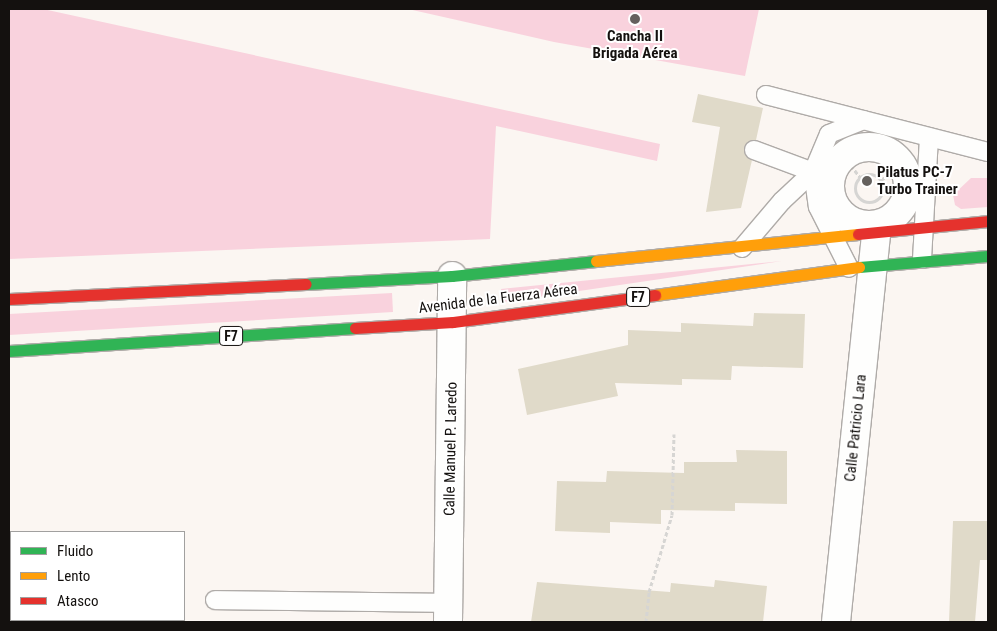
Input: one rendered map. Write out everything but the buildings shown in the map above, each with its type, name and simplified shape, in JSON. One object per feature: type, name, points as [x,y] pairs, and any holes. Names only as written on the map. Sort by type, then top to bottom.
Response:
[{"type":"highway","name":"Avenida de la Fuerza Aérea","points":[[9,299],[452,276],[836,239],[988,221]]},
{"type":"highway","name":"Avenida de la Fuerza Aérea","points":[[9,351],[453,322],[922,259],[988,256]]},
{"type":"street","name":"Calle Patricio Lara","points":[[836,622],[861,267],[876,234]]},
{"type":"street","name":"Calle Manuel P. Laredo","points":[[448,613],[453,322],[452,276]]},
{"type":"lane","points":[[766,95],[988,152]]},
{"type":"lane","points":[[742,248],[782,201],[813,172],[829,134],[863,120]]},
{"type":"lane","points":[[922,259],[928,137]]},
{"type":"lane","points":[[754,150],[813,172]]},
{"type":"lane","points":[[813,172],[818,208],[836,239],[861,267]]},
{"type":"lane","points":[[215,600],[448,613]]},
{"type":"path","points":[[846,160],[860,178]]},
{"type":"path","points":[[881,180],[898,168]]},
{"type":"path","points":[[872,174],[881,180],[881,195],[869,202],[855,190],[860,178],[872,174]]},
{"type":"path","points":[[646,622],[649,592],[672,515],[674,434]]},
{"type":"shaded area","points":[[9,9],[43,9],[660,144],[657,161],[496,126],[490,239],[9,259]]},
{"type":"shaded area","points":[[408,9],[759,9],[745,76],[554,42]]},
{"type":"shaded area","points":[[971,178],[988,178],[988,207],[961,209],[955,205],[953,195]]},
{"type":"shaded area","points":[[782,261],[504,302],[501,289]]},
{"type":"shaded area","points":[[392,293],[393,312],[9,335],[9,314]]},
{"type":"traffic: fast","points":[[859,267],[988,256]]},
{"type":"traffic: fast","points":[[306,284],[452,276],[596,261]]},
{"type":"traffic: fast","points":[[9,351],[355,328]]},
{"type":"traffic: slow","points":[[596,261],[858,234]]},
{"type":"traffic: slow","points":[[655,295],[859,267]]},
{"type":"traffic: jam","points":[[858,234],[988,221]]},
{"type":"traffic: jam","points":[[9,299],[306,284]]},
{"type":"traffic: jam","points":[[355,328],[453,322],[655,295]]},
{"type":"place","name":"Cancha II Brigada Aérea","points":[[635,19]]},
{"type":"place","name":"Pilatus PC-7 Turbo Trainer","points":[[867,181]]}]
